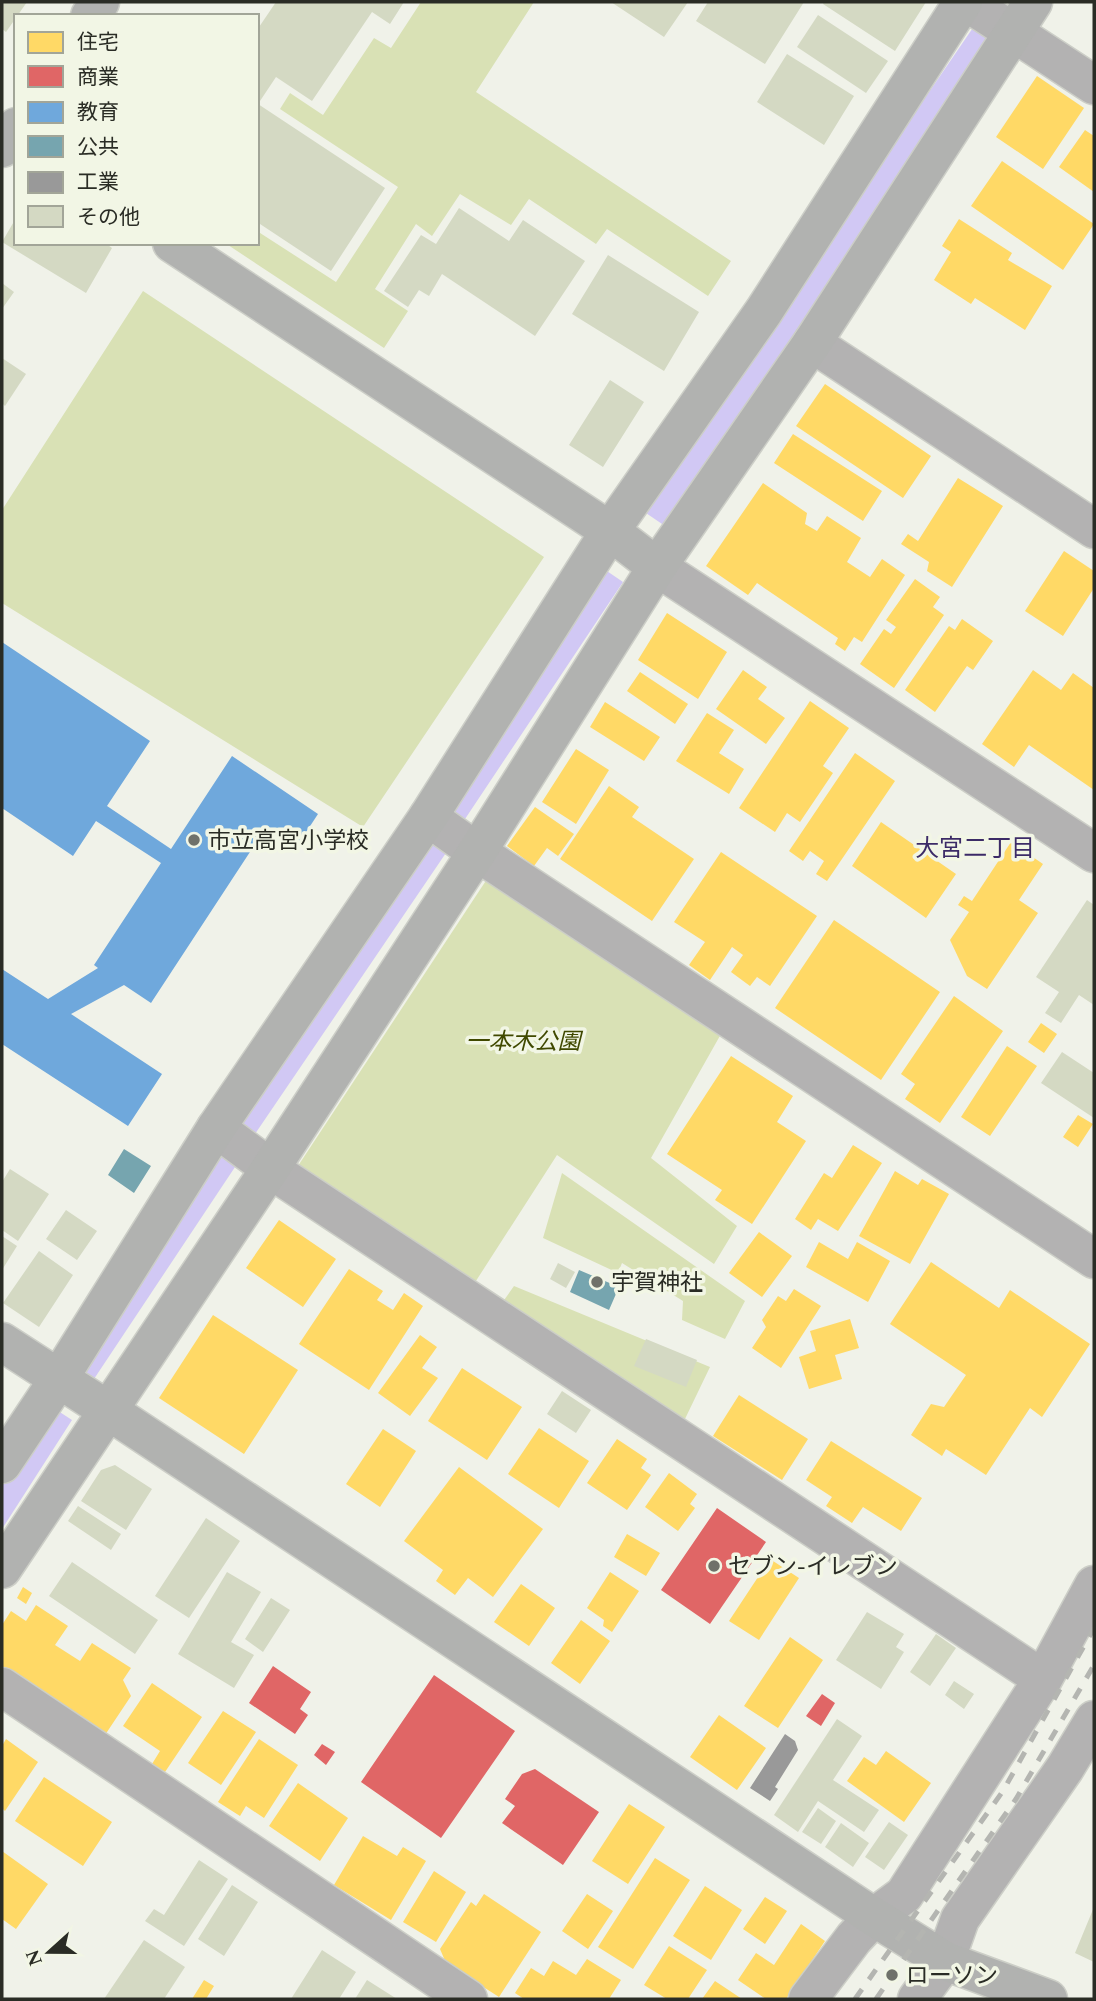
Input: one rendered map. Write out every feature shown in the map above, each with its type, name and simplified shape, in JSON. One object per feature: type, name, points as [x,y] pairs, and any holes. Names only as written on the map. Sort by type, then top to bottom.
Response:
[{"type":"street","points":[[2,1464],[58,1380],[216,1128],[428,817],[610,531],[764,311],[965,2],[1023,17],[1094,85]]},
{"type":"street","points":[[2,1569],[270,1169],[477,852],[657,568],[812,343],[1023,17]]},
{"type":"street","points":[[175,245],[610,531],[657,568],[1094,853]]},
{"type":"street","points":[[812,343],[1094,529]]},
{"type":"street","points":[[428,817],[1094,1259]]},
{"type":"street","points":[[216,1128],[270,1169],[1042,1679]]},
{"type":"street","points":[[2,1342],[874,1917],[945,1961],[1048,1999]]},
{"type":"street","points":[[808,1999],[854,1938],[874,1917],[904,1895],[1042,1679],[1094,1586]]},
{"type":"street","points":[[2,1687],[468,1999]]},
{"type":"street","points":[[917,1999],[945,1961],[960,1919],[1065,1768],[1094,1720]]},
{"type":"green space","points":[[421,2],[534,2],[476,92],[731,261],[708,296],[607,229],[596,244],[529,199],[511,225],[460,194],[432,236],[416,224],[375,289],[408,311],[384,348],[228,245],[259,245],[259,232],[336,282],[398,187],[280,109],[290,93],[323,115],[374,38],[391,48]]},
{"type":"green space","points":[[143,291],[544,557],[363,827],[2,603],[2,510]]},
{"type":"green space","name":"一本木公園","points":[[491,873],[721,1034],[651,1158],[737,1226],[714,1264],[557,1155],[474,1284],[294,1172]]},
{"type":"green space","points":[[562,1173],[745,1301],[725,1339],[682,1320],[683,1301],[622,1263],[618,1273],[543,1238]]},
{"type":"green space","points":[[514,1286],[710,1367],[684,1421],[502,1303]]},
{"type":"shaded area","points":[[981,16],[1004,32],[665,526],[643,511]]},
{"type":"shaded area","points":[[601,567],[623,582],[465,819],[444,804]]},
{"type":"shaded area","points":[[429,833],[450,847],[255,1134],[235,1120]]},
{"type":"shaded area","points":[[215,1150],[237,1164],[94,1379],[72,1364]]},
{"type":"shaded area","points":[[49,1405],[72,1420],[2,1529],[2,1479]]},
{"type":"building: 住宅","points":[[1037,76],[1084,108],[1043,169],[996,137]]},
{"type":"building: 住宅","points":[[1085,130],[1094,136],[1094,192],[1059,167]]},
{"type":"building: 住宅","points":[[1002,161],[1094,224],[1063,270],[971,206]]},
{"type":"building: 住宅","points":[[959,219],[1012,253],[1008,260],[1052,286],[1025,330],[975,298],[971,304],[934,280],[951,252],[942,246]]},
{"type":"building: 住宅","points":[[825,384],[931,456],[903,498],[796,426]]},
{"type":"building: 住宅","points":[[793,434],[882,491],[863,521],[774,463]]},
{"type":"building: 住宅","points":[[958,478],[1003,506],[952,587],[927,571],[929,562],[901,544],[908,534],[918,541]]},
{"type":"building: 住宅","points":[[763,483],[807,513],[805,524],[817,531],[827,516],[861,538],[847,562],[870,577],[882,559],[905,575],[862,642],[854,637],[845,651],[835,644],[838,638],[757,583],[748,595],[706,566]]},
{"type":"building: 住宅","points":[[1064,551],[1094,571],[1094,588],[1063,636],[1025,611]]},
{"type":"building: 住宅","points":[[915,579],[940,597],[933,607],[944,615],[894,688],[860,664],[884,629],[891,634],[896,627],[886,620]]},
{"type":"building: 住宅","points":[[667,613],[727,652],[698,699],[638,660]]},
{"type":"building: 住宅","points":[[962,619],[993,641],[973,670],[967,666],[935,712],[905,690],[949,626],[955,630]]},
{"type":"building: 住宅","points":[[743,670],[767,687],[758,699],[785,718],[766,744],[716,709]]},
{"type":"building: 住宅","points":[[1033,670],[1061,690],[1073,673],[1094,688],[1094,790],[1029,745],[1014,767],[982,744]]},
{"type":"building: 住宅","points":[[640,672],[688,704],[675,724],[627,691]]},
{"type":"building: 住宅","points":[[810,701],[849,728],[823,766],[833,773],[800,822],[787,813],[775,832],[739,808]]},
{"type":"building: 住宅","points":[[605,702],[660,737],[644,761],[590,727]]},
{"type":"building: 住宅","points":[[707,713],[734,730],[719,753],[744,769],[729,794],[676,761]]},
{"type":"building: 住宅","points":[[576,749],[609,770],[576,824],[542,802]]},
{"type":"building: 住宅","points":[[855,753],[895,781],[827,881],[816,874],[824,861],[810,851],[803,861],[789,851]]},
{"type":"building: 住宅","points":[[609,786],[639,807],[632,817],[694,859],[652,921],[560,859]]},
{"type":"building: 住宅","points":[[535,807],[574,834],[558,856],[547,848],[534,866],[507,846]]},
{"type":"building: 住宅","points":[[881,822],[956,874],[926,918],[852,866]]},
{"type":"building: 住宅","points":[[1011,842],[1043,864],[1019,900],[1038,913],[987,989],[967,976],[950,940],[969,912],[958,905],[964,896],[972,901]]},
{"type":"building: 住宅","points":[[721,852],[817,916],[770,986],[757,977],[750,986],[731,972],[743,955],[732,947],[710,980],[689,965],[705,942],[674,922]]},
{"type":"building: 住宅","points":[[834,920],[940,992],[881,1080],[775,1008]]},
{"type":"building: 住宅","points":[[954,996],[1003,1031],[940,1123],[905,1099],[915,1084],[901,1074]]},
{"type":"building: 住宅","points":[[1041,1023],[1057,1034],[1044,1053],[1028,1042]]},
{"type":"building: 住宅","points":[[1007,1046],[1037,1066],[990,1136],[961,1117]]},
{"type":"building: 住宅","points":[[731,1056],[793,1096],[777,1122],[806,1141],[752,1224],[715,1200],[722,1190],[667,1154]]},
{"type":"building: 住宅","points":[[1078,1115],[1093,1124],[1078,1147],[1063,1137]]},
{"type":"building: 住宅","points":[[853,1145],[882,1163],[838,1231],[818,1219],[811,1230],[795,1219],[824,1173],[832,1178]]},
{"type":"building: 住宅","points":[[895,1171],[918,1185],[922,1179],[949,1194],[910,1264],[859,1236]]},
{"type":"building: 住宅","points":[[279,1220],[336,1259],[303,1307],[246,1268]]},
{"type":"building: 住宅","points":[[759,1232],[792,1256],[762,1297],[729,1273]]},
{"type":"building: 住宅","points":[[819,1242],[848,1259],[857,1242],[890,1261],[868,1302],[806,1267]]},
{"type":"building: 住宅","points":[[931,1262],[999,1308],[1010,1290],[1090,1344],[1042,1417],[1030,1408],[986,1475],[946,1449],[942,1456],[911,1435],[931,1404],[944,1407],[966,1375],[890,1324]]},
{"type":"building: 住宅","points":[[349,1269],[383,1291],[377,1300],[393,1310],[404,1293],[423,1306],[369,1390],[299,1344]]},
{"type":"building: 住宅","points":[[794,1289],[821,1306],[781,1368],[752,1348],[766,1327],[762,1320],[778,1296],[786,1301]]},
{"type":"building: 住宅","points":[[213,1315],[298,1370],[244,1454],[159,1398]]},
{"type":"building: 住宅","points":[[850,1319],[859,1348],[835,1355],[842,1379],[809,1389],[799,1357],[816,1351],[810,1331]]},
{"type":"building: 住宅","points":[[420,1335],[437,1347],[422,1368],[438,1378],[410,1416],[378,1393]]},
{"type":"building: 住宅","points":[[462,1368],[522,1407],[487,1460],[428,1421]]},
{"type":"building: 住宅","points":[[739,1395],[808,1439],[782,1480],[713,1436]]},
{"type":"building: 住宅","points":[[539,1428],[589,1461],[559,1508],[508,1474]]},
{"type":"building: 住宅","points":[[383,1429],[416,1451],[380,1507],[346,1484]]},
{"type":"building: 住宅","points":[[617,1439],[647,1459],[641,1468],[651,1475],[627,1510],[587,1483]]},
{"type":"building: 住宅","points":[[831,1441],[922,1498],[901,1531],[863,1507],[852,1523],[826,1506],[832,1497],[806,1480]]},
{"type":"building: 住宅","points":[[459,1467],[543,1529],[493,1597],[468,1578],[455,1595],[436,1581],[443,1570],[404,1541]]},
{"type":"building: 住宅","points":[[669,1473],[697,1494],[690,1504],[695,1508],[678,1531],[645,1507]]},
{"type":"building: 住宅","points":[[627,1534],[660,1553],[646,1576],[614,1557]]},
{"type":"building: 住宅","points":[[770,1559],[799,1578],[759,1640],[729,1621]]},
{"type":"building: 住宅","points":[[610,1572],[639,1591],[612,1632],[603,1626],[604,1620],[587,1608]]},
{"type":"building: 住宅","points":[[521,1584],[555,1608],[529,1646],[494,1622]]},
{"type":"building: 住宅","points":[[23,1587],[32,1593],[26,1604],[17,1598]]},
{"type":"building: 住宅","points":[[36,1605],[68,1626],[55,1645],[80,1661],[92,1643],[131,1668],[123,1680],[131,1696],[99,1744],[2,1681],[2,1625],[11,1611],[26,1621]]},
{"type":"building: 住宅","points":[[581,1620],[610,1641],[580,1684],[551,1663]]},
{"type":"building: 住宅","points":[[790,1637],[823,1660],[778,1728],[744,1706]]},
{"type":"building: 住宅","points":[[152,1683],[202,1717],[165,1772],[152,1764],[160,1751],[123,1726]]},
{"type":"building: 住宅","points":[[223,1711],[256,1732],[221,1785],[188,1763]]},
{"type":"building: 住宅","points":[[719,1715],[766,1748],[737,1790],[690,1757]]},
{"type":"building: 住宅","points":[[6,1739],[38,1762],[5,1811],[2,1808],[2,1746]]},
{"type":"building: 住宅","points":[[259,1739],[298,1765],[264,1818],[246,1806],[240,1816],[218,1802]]},
{"type":"building: 住宅","points":[[886,1751],[931,1783],[904,1822],[847,1781],[864,1757],[876,1765]]},
{"type":"building: 住宅","points":[[44,1777],[112,1822],[83,1866],[15,1821]]},
{"type":"building: 住宅","points":[[298,1783],[348,1818],[320,1861],[269,1826]]},
{"type":"building: 住宅","points":[[629,1804],[665,1827],[628,1884],[592,1861]]},
{"type":"building: 住宅","points":[[363,1836],[397,1856],[403,1847],[426,1861],[391,1920],[334,1885]]},
{"type":"building: 住宅","points":[[2,1851],[48,1884],[16,1929],[2,1919]]},
{"type":"building: 住宅","points":[[655,1858],[690,1880],[633,1969],[598,1947]]},
{"type":"building: 住宅","points":[[434,1871],[466,1892],[436,1942],[403,1922]]},
{"type":"building: 住宅","points":[[705,1886],[742,1910],[711,1960],[673,1936]]},
{"type":"building: 住宅","points":[[484,1894],[541,1932],[499,1997],[446,1963],[440,1949],[471,1902],[476,1906]]},
{"type":"building: 住宅","points":[[587,1894],[613,1911],[588,1949],[562,1931]]},
{"type":"building: 住宅","points":[[765,1897],[787,1911],[765,1944],[743,1929]]},
{"type":"building: 住宅","points":[[801,1924],[825,1941],[786,1999],[766,1999],[738,1980],[756,1953],[774,1965]]},
{"type":"building: 住宅","points":[[669,1946],[707,1970],[688,1999],[667,1999],[644,1985]]},
{"type":"building: 住宅","points":[[587,1959],[621,1980],[609,1999],[524,1999],[515,1993],[531,1968],[544,1976],[553,1961],[576,1975]]},
{"type":"building: 住宅","points":[[204,1980],[214,1986],[206,1999],[192,1999]]},
{"type":"building: 住宅","points":[[715,1981],[742,1999],[702,1999]]},
{"type":"building: 商業","name":"セブン-イレブン","points":[[717,1508],[766,1542],[710,1624],[661,1590]]},
{"type":"building: 商業","points":[[273,1666],[311,1692],[300,1709],[308,1715],[295,1734],[249,1703]]},
{"type":"building: 商業","points":[[434,1675],[515,1731],[441,1838],[361,1782]]},
{"type":"building: 商業","points":[[822,1694],[835,1703],[821,1726],[806,1716]]},
{"type":"building: 商業","points":[[322,1744],[335,1752],[326,1765],[314,1755]]},
{"type":"building: 商業","points":[[535,1769],[599,1812],[563,1865],[502,1823],[515,1806],[505,1799],[522,1774]]},
{"type":"building: 教育","points":[[2,642],[150,741],[107,806],[171,849],[232,756],[318,814],[297,846],[267,826],[151,1003],[124,985],[71,1014],[162,1074],[128,1126],[2,1044],[2,969],[48,999],[98,968],[94,965],[161,863],[96,821],[73,856],[2,808]]},
{"type":"building: 公共","points":[[124,1149],[151,1166],[134,1193],[108,1175]]},
{"type":"building: 公共","points":[[579,1270],[619,1287],[609,1310],[570,1292]]},
{"type":"building: 工業","points":[[785,1734],[795,1741],[798,1750],[775,1787],[778,1789],[770,1801],[750,1788]]},
{"type":"building: その他","points":[[2,2],[27,2],[19,14],[14,14],[14,21],[6,32],[2,29]]},
{"type":"building: その他","points":[[276,2],[404,2],[390,24],[372,12],[312,101],[276,77],[259,102],[259,27]]},
{"type":"building: その他","points":[[611,2],[688,2],[664,37]]},
{"type":"building: その他","points":[[708,2],[804,2],[765,64],[696,21]]},
{"type":"building: その他","points":[[926,2],[895,51],[823,4]]},
{"type":"building: その他","points":[[818,15],[888,61],[866,93],[797,47]]},
{"type":"building: その他","points":[[787,54],[854,96],[824,145],[757,102]]},
{"type":"building: その他","points":[[259,105],[385,188],[331,271],[259,223]]},
{"type":"building: その他","points":[[459,208],[509,241],[523,220],[585,261],[535,336],[442,274],[429,296],[419,290],[408,307],[384,291],[421,235],[436,244]]},
{"type":"building: その他","points":[[14,221],[14,245],[108,245],[112,248],[86,293],[2,242]]},
{"type":"building: その他","points":[[608,255],[699,312],[664,371],[572,314]]},
{"type":"building: その他","points":[[2,283],[14,292],[2,309]]},
{"type":"building: その他","points":[[2,358],[26,374],[5,406],[2,403]]},
{"type":"building: その他","points":[[610,380],[644,402],[603,467],[569,445]]},
{"type":"building: その他","points":[[1087,900],[1094,905],[1094,1005],[1079,995],[1061,1023],[1045,1013],[1059,992],[1036,977]]},
{"type":"building: その他","points":[[1062,1052],[1094,1073],[1094,1118],[1041,1083]]},
{"type":"building: その他","points":[[10,1169],[49,1194],[18,1241],[2,1230],[2,1182]]},
{"type":"building: その他","points":[[66,1210],[97,1231],[77,1260],[46,1239]]},
{"type":"building: その他","points":[[2,1236],[17,1246],[2,1270]]},
{"type":"building: その他","points":[[39,1251],[73,1275],[39,1327],[3,1303]]},
{"type":"building: その他","points":[[558,1263],[575,1272],[566,1288],[550,1279]]},
{"type":"building: その他","points":[[646,1339],[697,1360],[686,1387],[634,1366]]},
{"type":"building: その他","points":[[562,1391],[591,1410],[576,1433],[547,1414]]},
{"type":"building: その他","points":[[115,1465],[152,1489],[126,1530],[81,1501],[101,1470]]},
{"type":"building: その他","points":[[78,1506],[121,1534],[111,1550],[68,1521]]},
{"type":"building: その他","points":[[206,1518],[240,1541],[189,1618],[155,1596]]},
{"type":"building: その他","points":[[72,1562],[158,1620],[135,1654],[49,1596]]},
{"type":"building: その他","points":[[227,1572],[261,1592],[231,1642],[254,1655],[234,1688],[178,1654]]},
{"type":"building: その他","points":[[271,1598],[290,1610],[263,1652],[245,1639]]},
{"type":"building: その他","points":[[867,1612],[904,1634],[896,1647],[904,1652],[881,1689],[836,1660]]},
{"type":"building: その他","points":[[936,1634],[956,1648],[930,1686],[910,1672]]},
{"type":"building: その他","points":[[954,1681],[974,1694],[964,1709],[945,1695]]},
{"type":"building: その他","points":[[837,1719],[862,1736],[833,1780],[879,1810],[864,1832],[818,1801],[798,1832],[774,1815]]},
{"type":"building: その他","points":[[818,1808],[836,1821],[821,1844],[802,1832]]},
{"type":"building: その他","points":[[889,1822],[908,1835],[884,1870],[865,1857]]},
{"type":"building: その他","points":[[841,1823],[869,1843],[853,1867],[825,1847]]},
{"type":"building: その他","points":[[199,1860],[228,1879],[184,1946],[145,1921],[154,1909],[164,1915]]},
{"type":"building: その他","points":[[232,1885],[258,1902],[224,1956],[198,1939]]},
{"type":"building: その他","points":[[1094,1907],[1094,1962],[1075,1953]]},
{"type":"building: その他","points":[[144,1940],[185,1967],[164,1999],[104,1999]]},
{"type":"building: その他","points":[[322,1950],[356,1972],[339,1999],[291,1999]]},
{"type":"building: その他","points":[[367,1980],[397,1999],[355,1999]]},
{"type":"railway","points":[[855,1999],[1003,1791],[1094,1628]]},
{"type":"railway","points":[[876,1999],[1016,1799],[1094,1665]]},
{"type":"place","name":"市立高宮小学校","points":[[194,840]]},
{"type":"place","name":"宇賀神社","points":[[597,1282]]},
{"type":"place","name":"セブン-イレブン","points":[[714,1566]]},
{"type":"place","name":"ローソン","points":[[892,1975]]},
{"type":"district","name":"大宮二丁目","points":[[975,848]]}]
